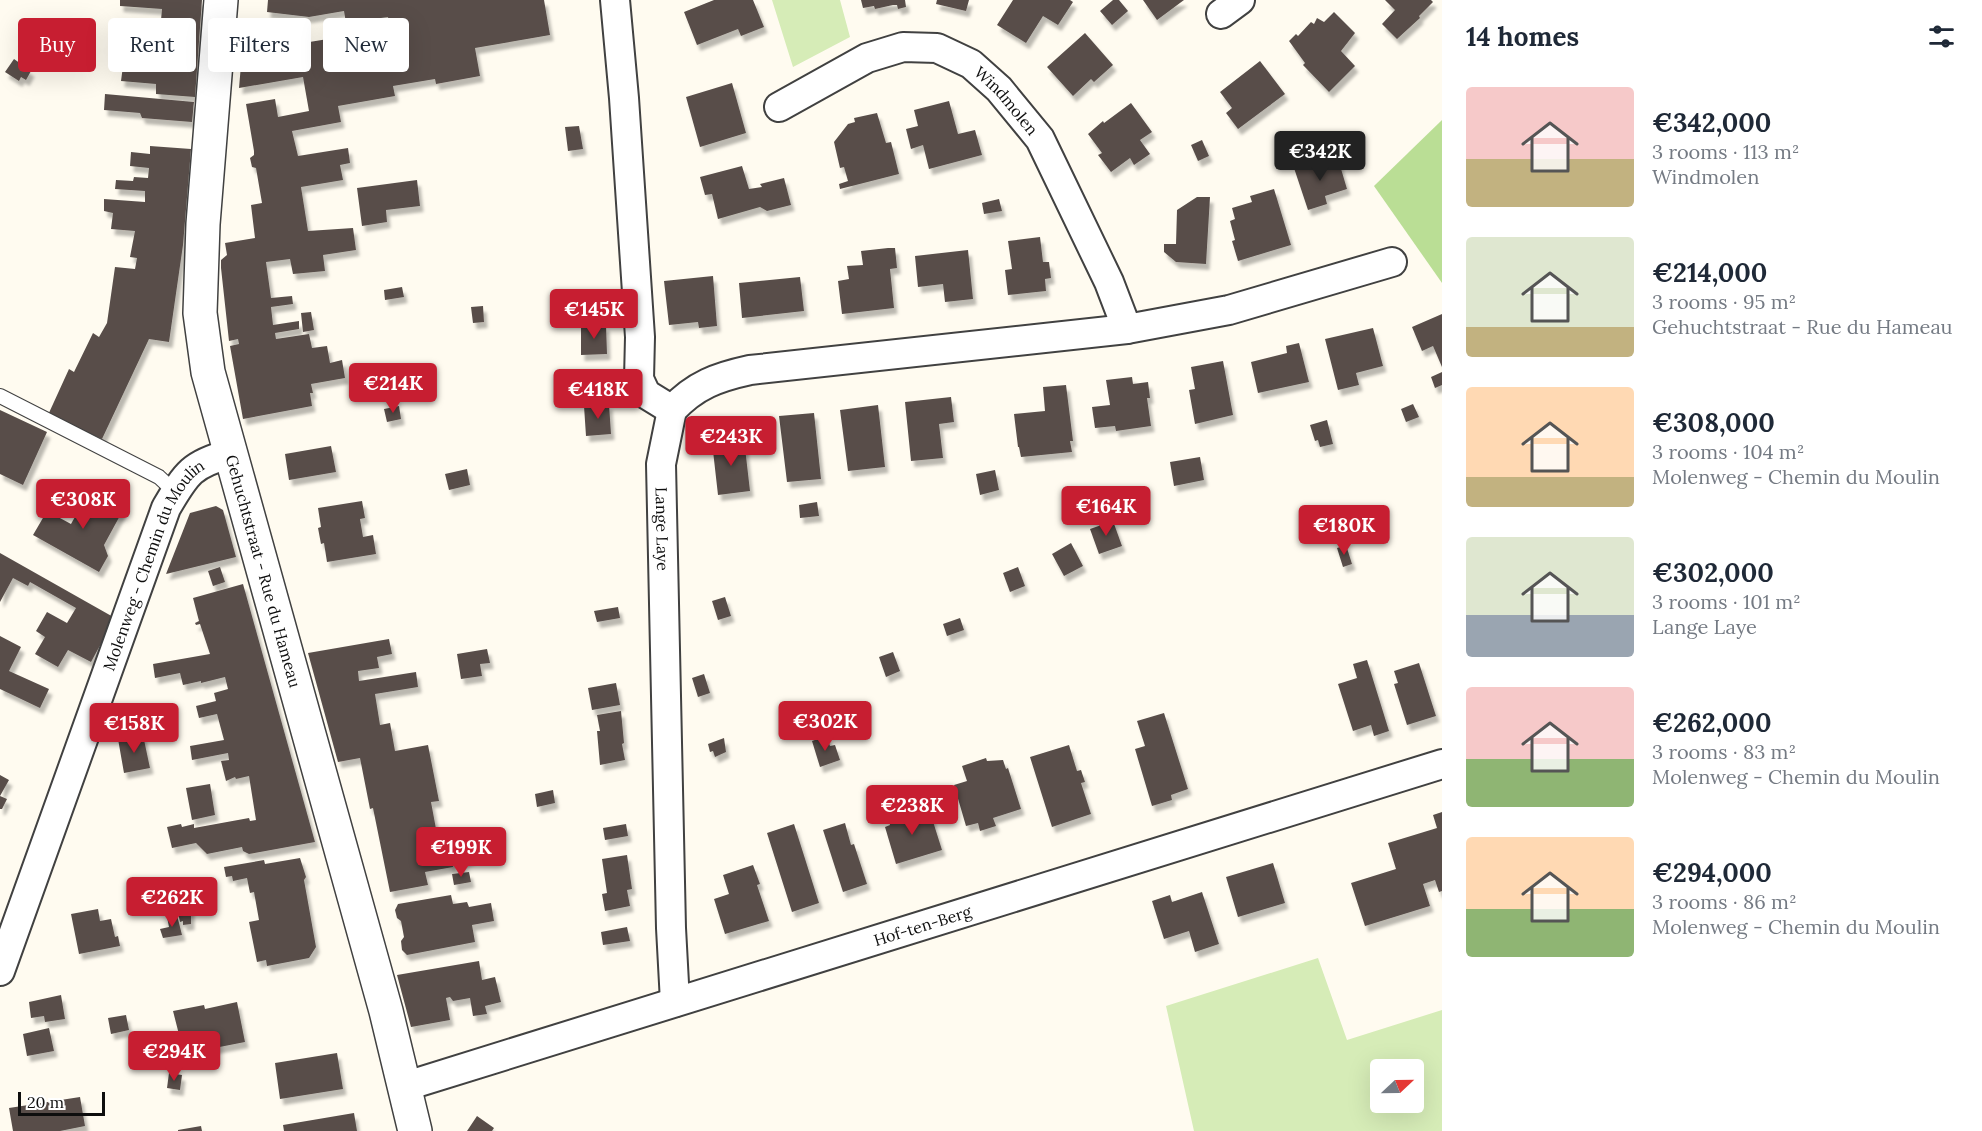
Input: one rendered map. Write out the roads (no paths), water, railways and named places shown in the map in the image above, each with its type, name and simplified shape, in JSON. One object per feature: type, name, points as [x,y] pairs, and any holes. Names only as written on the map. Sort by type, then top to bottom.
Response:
[{"type":"street","name":"Gehuchtstraat - Rue du Hameau","points":[[221,0],[203,224],[200,313],[208,372],[386,1011],[415,1131]]},
{"type":"street","points":[[615,0],[640,337],[639,379],[646,394],[672,410],[683,398],[717,378],[750,369],[1127,329],[1229,310],[1392,262]]},
{"type":"street","name":"Windmolen","points":[[779,107],[867,58],[903,47],[937,48],[971,64],[999,89],[1041,139],[1109,282],[1127,329]]},
{"type":"street","name":"Lange Laye","points":[[672,410],[662,464],[670,928],[675,1002]]},
{"type":"street","name":"Molenweg - Chemin du Moulin","points":[[0,970],[166,508],[181,483],[199,464],[230,454]]},
{"type":"street","name":"Hof-ten-Berg","points":[[403,1087],[1442,764]]},
{"type":"lane","points":[[0,396],[159,477],[175,492]]}]
